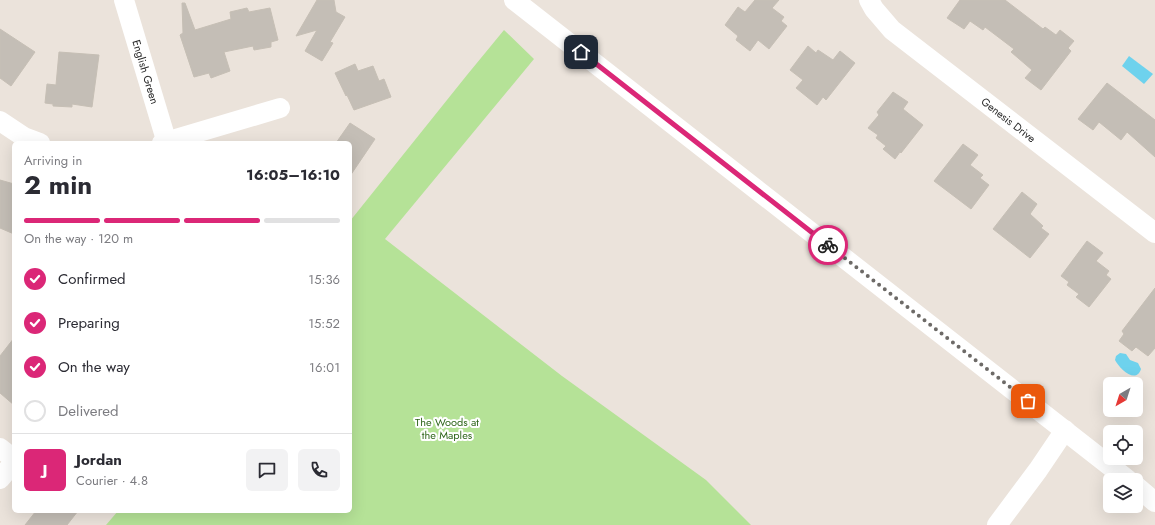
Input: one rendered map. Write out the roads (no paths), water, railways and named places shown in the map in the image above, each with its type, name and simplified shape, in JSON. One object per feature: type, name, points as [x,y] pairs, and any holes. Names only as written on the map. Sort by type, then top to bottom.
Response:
[{"type":"street","name":"English Green","points":[[124,0],[164,141]]},
{"type":"street","points":[[514,0],[1119,473]]},
{"type":"street","name":"Genesis Drive","points":[[869,0],[874,9],[892,30],[1155,233]]},
{"type":"street","points":[[172,141],[280,108]]},
{"type":"street","points":[[0,121],[24,137],[35,141]]},
{"type":"street","points":[[997,525],[1038,470],[1065,430]]},
{"type":"street","points":[[0,448],[12,458]]},
{"type":"street","points":[[0,479],[12,463]]},
{"type":"street","points":[[1143,492],[1155,502]]},
{"type":"water","points":[[1129,56],[1153,74],[1144,84],[1122,66]]},
{"type":"water","points":[[1120,353],[1126,354],[1130,360],[1138,363],[1141,369],[1139,374],[1128,374],[1120,367],[1115,360],[1116,356]]},
{"type":"park label","name":"The Woods at the Maples","points":[[447,428]]}]
